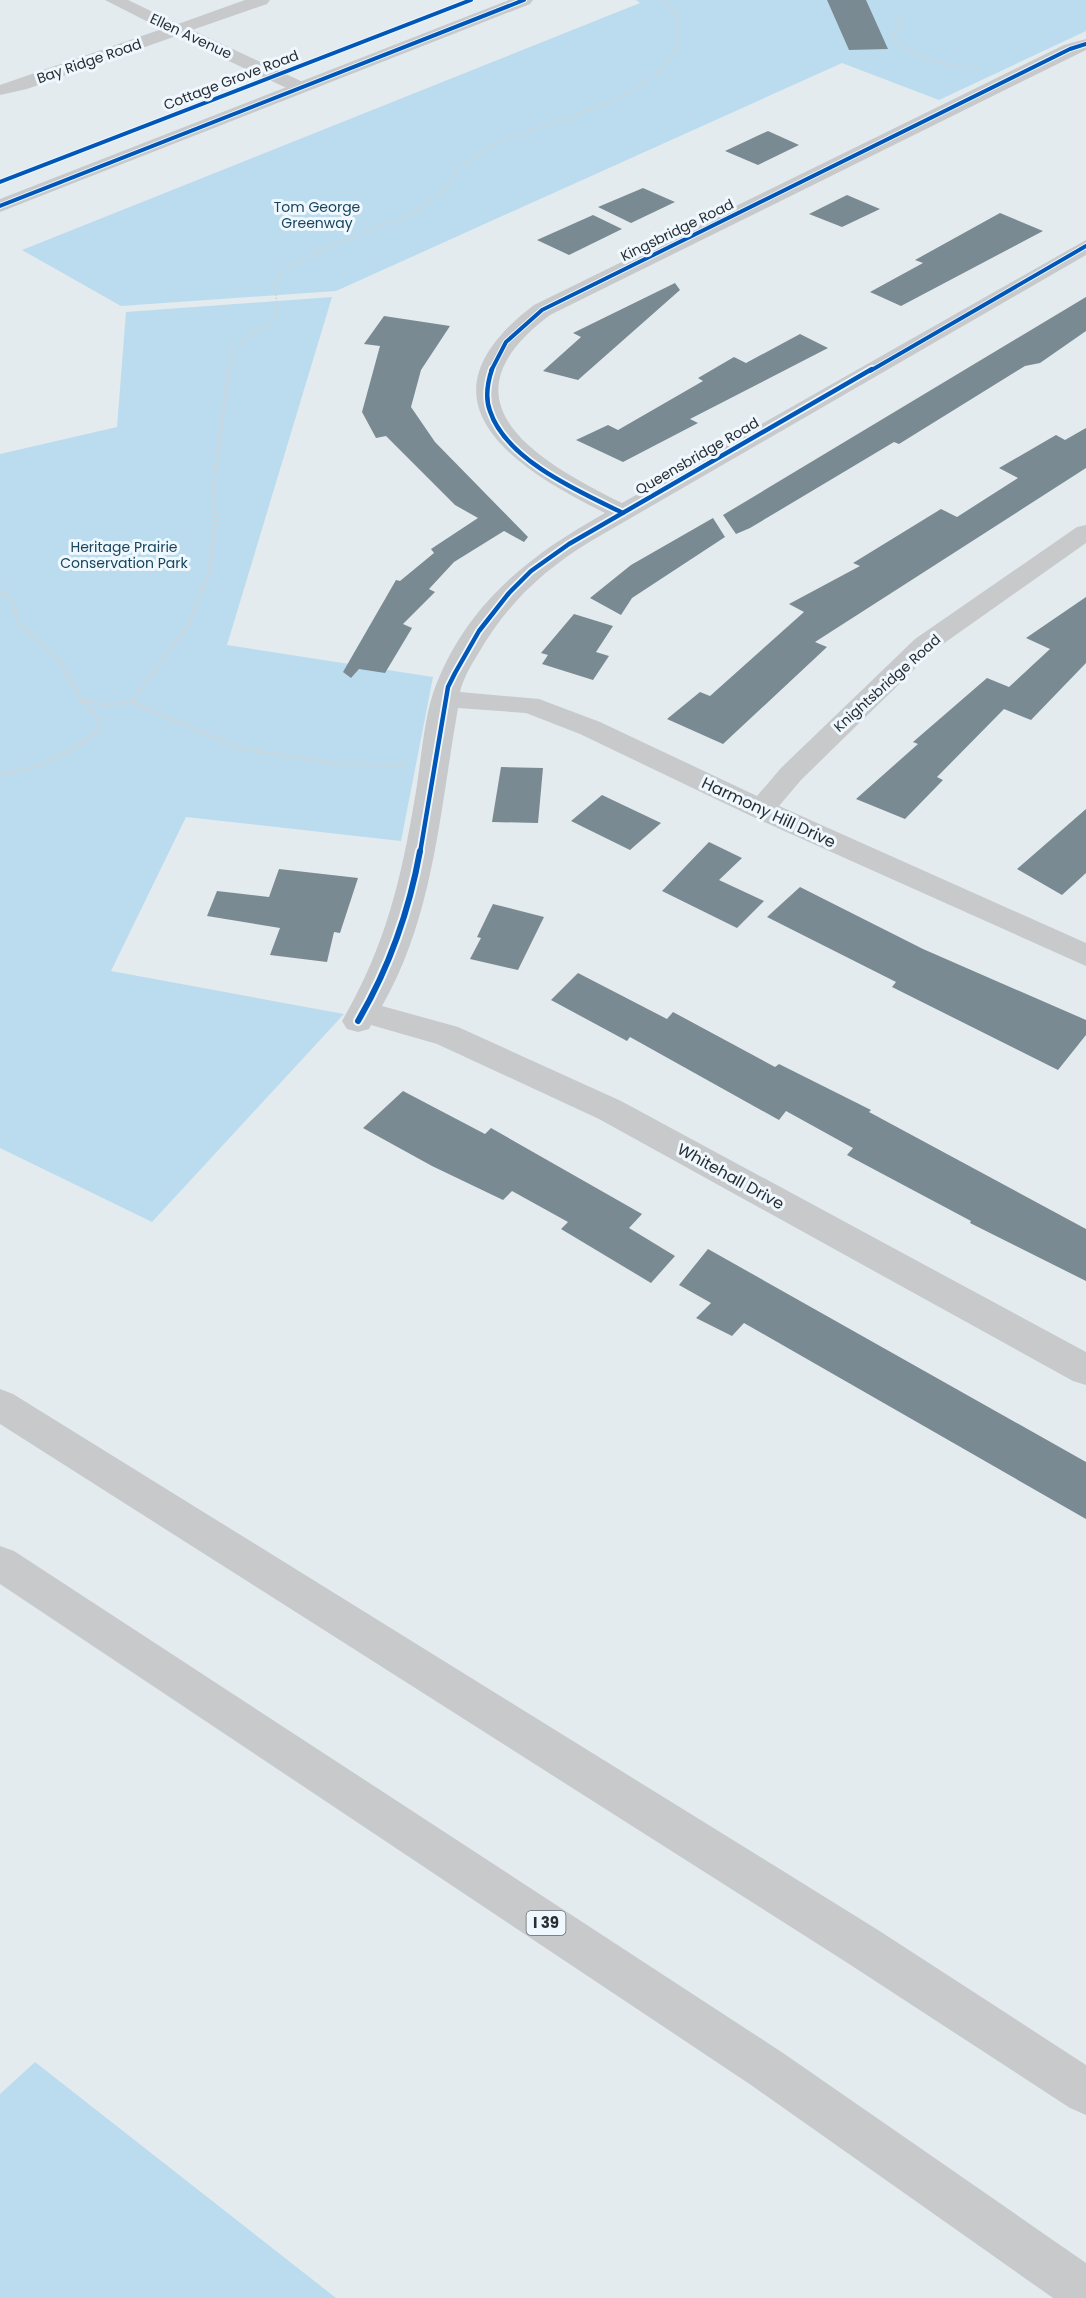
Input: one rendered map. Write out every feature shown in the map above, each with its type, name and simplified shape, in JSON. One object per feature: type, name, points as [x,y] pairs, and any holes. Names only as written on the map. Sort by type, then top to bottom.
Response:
[{"type":"main road","name":"Ellen Avenue","points":[[114,0],[301,88]]},
{"type":"main road","name":"Bay Ridge Road","points":[[0,90],[21,85],[178,31],[261,0]]},
{"type":"main road","name":"Cottage Grove Road","points":[[0,182],[471,0]]},
{"type":"main road","name":"Cottage Grove Road","points":[[0,206],[524,0]]},
{"type":"main road","name":"Kingsbridge Road","points":[[623,513],[542,468],[519,452],[494,421],[489,411],[490,370],[492,362],[510,336],[553,305],[1070,49],[1086,44]]},
{"type":"main road","name":"Queensbridge Road","points":[[361,1016],[379,983],[408,907],[448,687],[462,657],[491,615],[521,580],[567,546],[1086,246]]},
{"type":"main road","name":"Knightsbridge Road","points":[[761,809],[791,774],[924,645],[1086,532]]},
{"type":"main road","name":"Harmony Hill Drive","points":[[445,699],[530,705],[590,728],[761,809],[1086,955]]},
{"type":"main road","name":"Whitehall Drive","points":[[361,1016],[447,1035],[610,1110],[1086,1370]]},
{"type":"main road","points":[[0,1405],[852,1940],[1086,2092]]},
{"type":"main road","name":"I 39","points":[[0,1563],[767,2069],[1086,2292]]},
{"type":"path","points":[[131,702],[189,623],[209,573],[216,520],[213,487],[232,347],[242,339],[272,324],[276,319],[274,278],[310,255],[410,213],[439,196],[453,184],[457,177],[457,168],[497,144],[586,112],[655,77],[673,57],[677,44],[677,18],[664,0]]},
{"type":"path","points":[[895,18],[901,24],[891,39],[896,44],[927,57],[979,69]]},
{"type":"path","points":[[0,591],[14,602],[17,623],[58,658],[82,701],[98,719],[100,730],[66,755],[36,769],[0,774]]},
{"type":"path","points":[[82,701],[108,705],[131,702],[242,749],[336,764],[408,765]]},
{"type":"green space","name":"Tom George Greenway","points":[[636,0],[1086,0],[1086,31],[939,100],[842,63],[336,291],[121,306],[22,250],[640,3]]},
{"type":"green space","name":"Heritage Prairie Conservation Park","points":[[332,297],[227,645],[433,677],[401,841],[186,817],[111,971],[344,1014],[152,1222],[0,1148],[0,454],[117,427],[126,312]]},
{"type":"green space","points":[[35,2062],[336,2298],[0,2298],[0,2094]]},
{"type":"building","points":[[827,0],[866,0],[888,49],[849,50]]},
{"type":"building","points":[[768,131],[799,145],[758,165],[725,151]]},
{"type":"building","points":[[643,188],[675,202],[631,223],[598,207]]},
{"type":"building","points":[[847,195],[880,209],[842,227],[809,214]]},
{"type":"building","points":[[1000,213],[1043,231],[901,306],[870,292],[923,263],[915,260]]},
{"type":"building","points":[[593,215],[622,229],[569,255],[537,240]]},
{"type":"building","points":[[675,283],[680,290],[578,380],[543,371],[581,337],[573,333]]},
{"type":"building","points":[[1086,297],[1086,331],[1040,363],[1025,366],[899,444],[894,442],[750,528],[736,534],[723,515]]},
{"type":"building","points":[[384,316],[450,326],[421,370],[411,407],[435,442],[528,537],[524,542],[504,531],[454,562],[429,589],[435,592],[403,624],[412,628],[385,673],[359,669],[351,678],[343,672],[396,580],[400,581],[434,553],[431,549],[478,518],[455,505],[386,436],[376,438],[362,412],[380,346],[364,344]]},
{"type":"building","points":[[800,334],[828,348],[690,419],[698,423],[623,462],[576,440],[608,425],[618,430],[703,381],[698,378],[734,357],[746,363]]},
{"type":"building","points":[[1086,428],[1086,468],[815,642],[827,647],[723,744],[667,719],[700,692],[710,696],[804,612],[789,604],[860,566],[853,563],[941,509],[957,517],[1018,478],[999,468],[1056,435],[1065,440]]},
{"type":"building","points":[[713,518],[725,537],[632,598],[621,615],[590,598],[631,565]]},
{"type":"building","points":[[1086,597],[1086,663],[1031,720],[1004,709],[937,777],[943,780],[905,819],[856,799],[918,744],[913,742],[987,678],[1009,687],[1050,649],[1026,638]]},
{"type":"building","points":[[574,614],[613,626],[596,652],[609,656],[593,680],[542,664],[548,655],[541,653]]},
{"type":"building","points":[[501,767],[543,768],[538,823],[492,822]]},
{"type":"building","points":[[602,795],[661,823],[630,850],[571,821]]},
{"type":"building","points":[[1086,809],[1086,873],[1062,895],[1017,869]]},
{"type":"building","points":[[709,842],[742,858],[719,880],[764,901],[737,928],[662,891]]},
{"type":"building","points":[[279,869],[358,878],[340,933],[334,932],[327,962],[270,955],[280,928],[207,916],[217,891],[269,897]]},
{"type":"building","points":[[800,887],[923,949],[1086,1020],[1086,1035],[1058,1070],[892,987],[896,982],[767,917]]},
{"type":"building","points":[[493,904],[544,917],[518,970],[470,959],[481,938],[477,937]]},
{"type":"building","points":[[578,973],[667,1019],[673,1012],[775,1067],[779,1064],[871,1110],[869,1112],[1086,1229],[1086,1281],[970,1223],[971,1221],[847,1155],[853,1148],[786,1111],[779,1120],[630,1037],[627,1041],[551,1000]]},
{"type":"building","points":[[403,1091],[485,1134],[491,1128],[642,1214],[629,1228],[675,1256],[651,1283],[561,1229],[568,1222],[512,1191],[503,1200],[432,1166],[363,1128]]},
{"type":"building","points":[[708,1249],[1086,1462],[1086,1519],[744,1323],[732,1336],[696,1318],[711,1303],[679,1285]]},
{"type":"cycle path","points":[[0,182],[471,0]]},
{"type":"cycle path","points":[[0,206],[524,0]]},
{"type":"cycle path","points":[[623,513],[547,472],[511,444],[498,428],[488,406],[491,373],[494,361],[514,333],[542,310],[1070,49],[1086,44]]},
{"type":"cycle path","points":[[358,1021],[379,985],[396,945],[408,903],[418,860],[448,687],[479,631],[520,581],[543,561],[583,536],[1086,246]]}]
